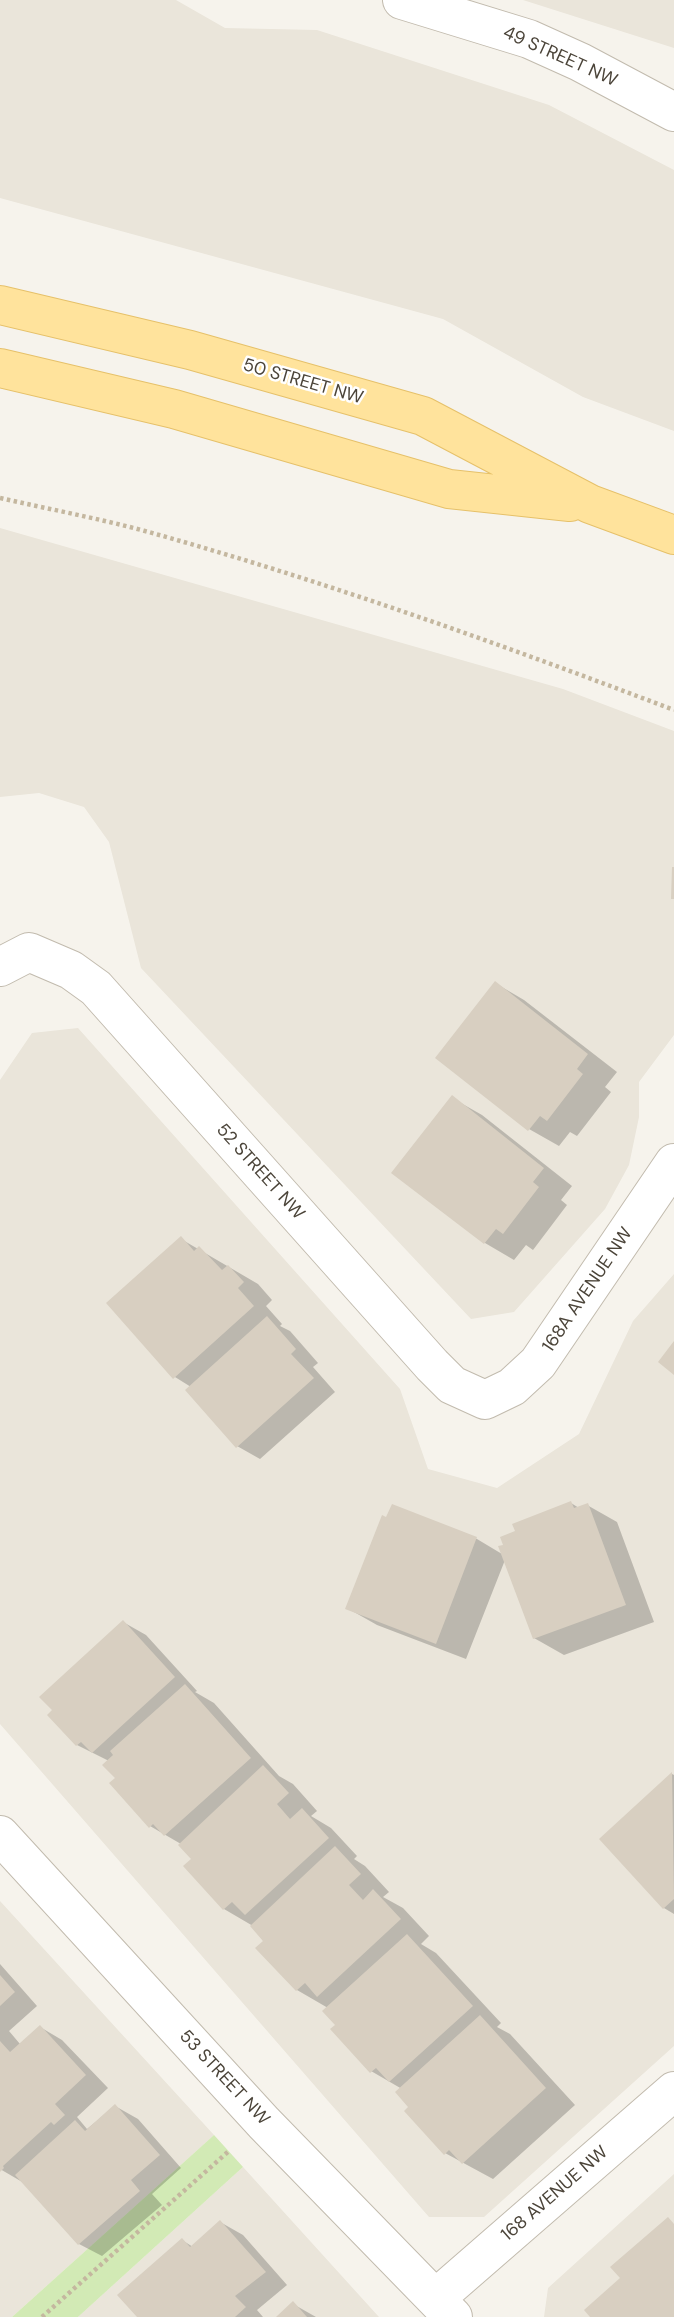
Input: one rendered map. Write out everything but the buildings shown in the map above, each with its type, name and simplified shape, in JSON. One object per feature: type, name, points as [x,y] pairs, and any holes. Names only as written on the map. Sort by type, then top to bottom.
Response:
[{"type":"main road","name":"50 STREET NW","points":[[0,305],[190,350],[423,416],[590,504],[674,535]]},
{"type":"main road","name":"50 STREET NW","points":[[0,368],[174,409],[449,489],[590,504]]},
{"type":"street","name":"49 STREET NW","points":[[402,0],[529,39],[580,62],[674,112]]},
{"type":"street","name":"52 STREET NW","points":[[14,959],[71,970],[96,988],[432,1365],[452,1385],[485,1399]]},
{"type":"street","name":"168A AVENUE NW","points":[[485,1399],[512,1387],[538,1363],[674,1163]]},
{"type":"street","name":"53 STREET NW","points":[[0,1835],[264,2123],[444,2307]]},
{"type":"street","name":"168 AVENUE NW","points":[[444,2307],[674,2091]]},
{"type":"path","points":[[0,498],[143,531],[331,586],[674,710]]},
{"type":"path","points":[[43,2317],[224,2155],[264,2123]]},
{"type":"shaded area","points":[[0,0],[176,0],[225,28],[317,30],[549,105],[674,170],[674,431],[583,397],[443,319],[0,198]]},
{"type":"shaded area","points":[[523,0],[674,0],[674,48]]},
{"type":"shaded area","points":[[0,528],[563,689],[674,731],[674,1035],[639,1082],[639,1117],[629,1165],[605,1209],[514,1312],[471,1319],[141,968],[109,842],[84,807],[39,793],[0,797]]},
{"type":"shaded area","points":[[78,1028],[400,1389],[428,1469],[497,1488],[579,1434],[633,1321],[674,1274],[674,2046],[484,2217],[429,2217],[0,1724],[0,1080],[32,1033]]},
{"type":"shaded area","points":[[0,1901],[214,2135],[12,2317],[0,2317]]},
{"type":"shaded area","points":[[243,2167],[379,2317],[78,2317]]},
{"type":"shaded area","points":[[674,2174],[674,2317],[544,2317],[548,2288]]},
{"type":"green space","points":[[214,2135],[243,2167],[78,2317],[12,2317]]}]
